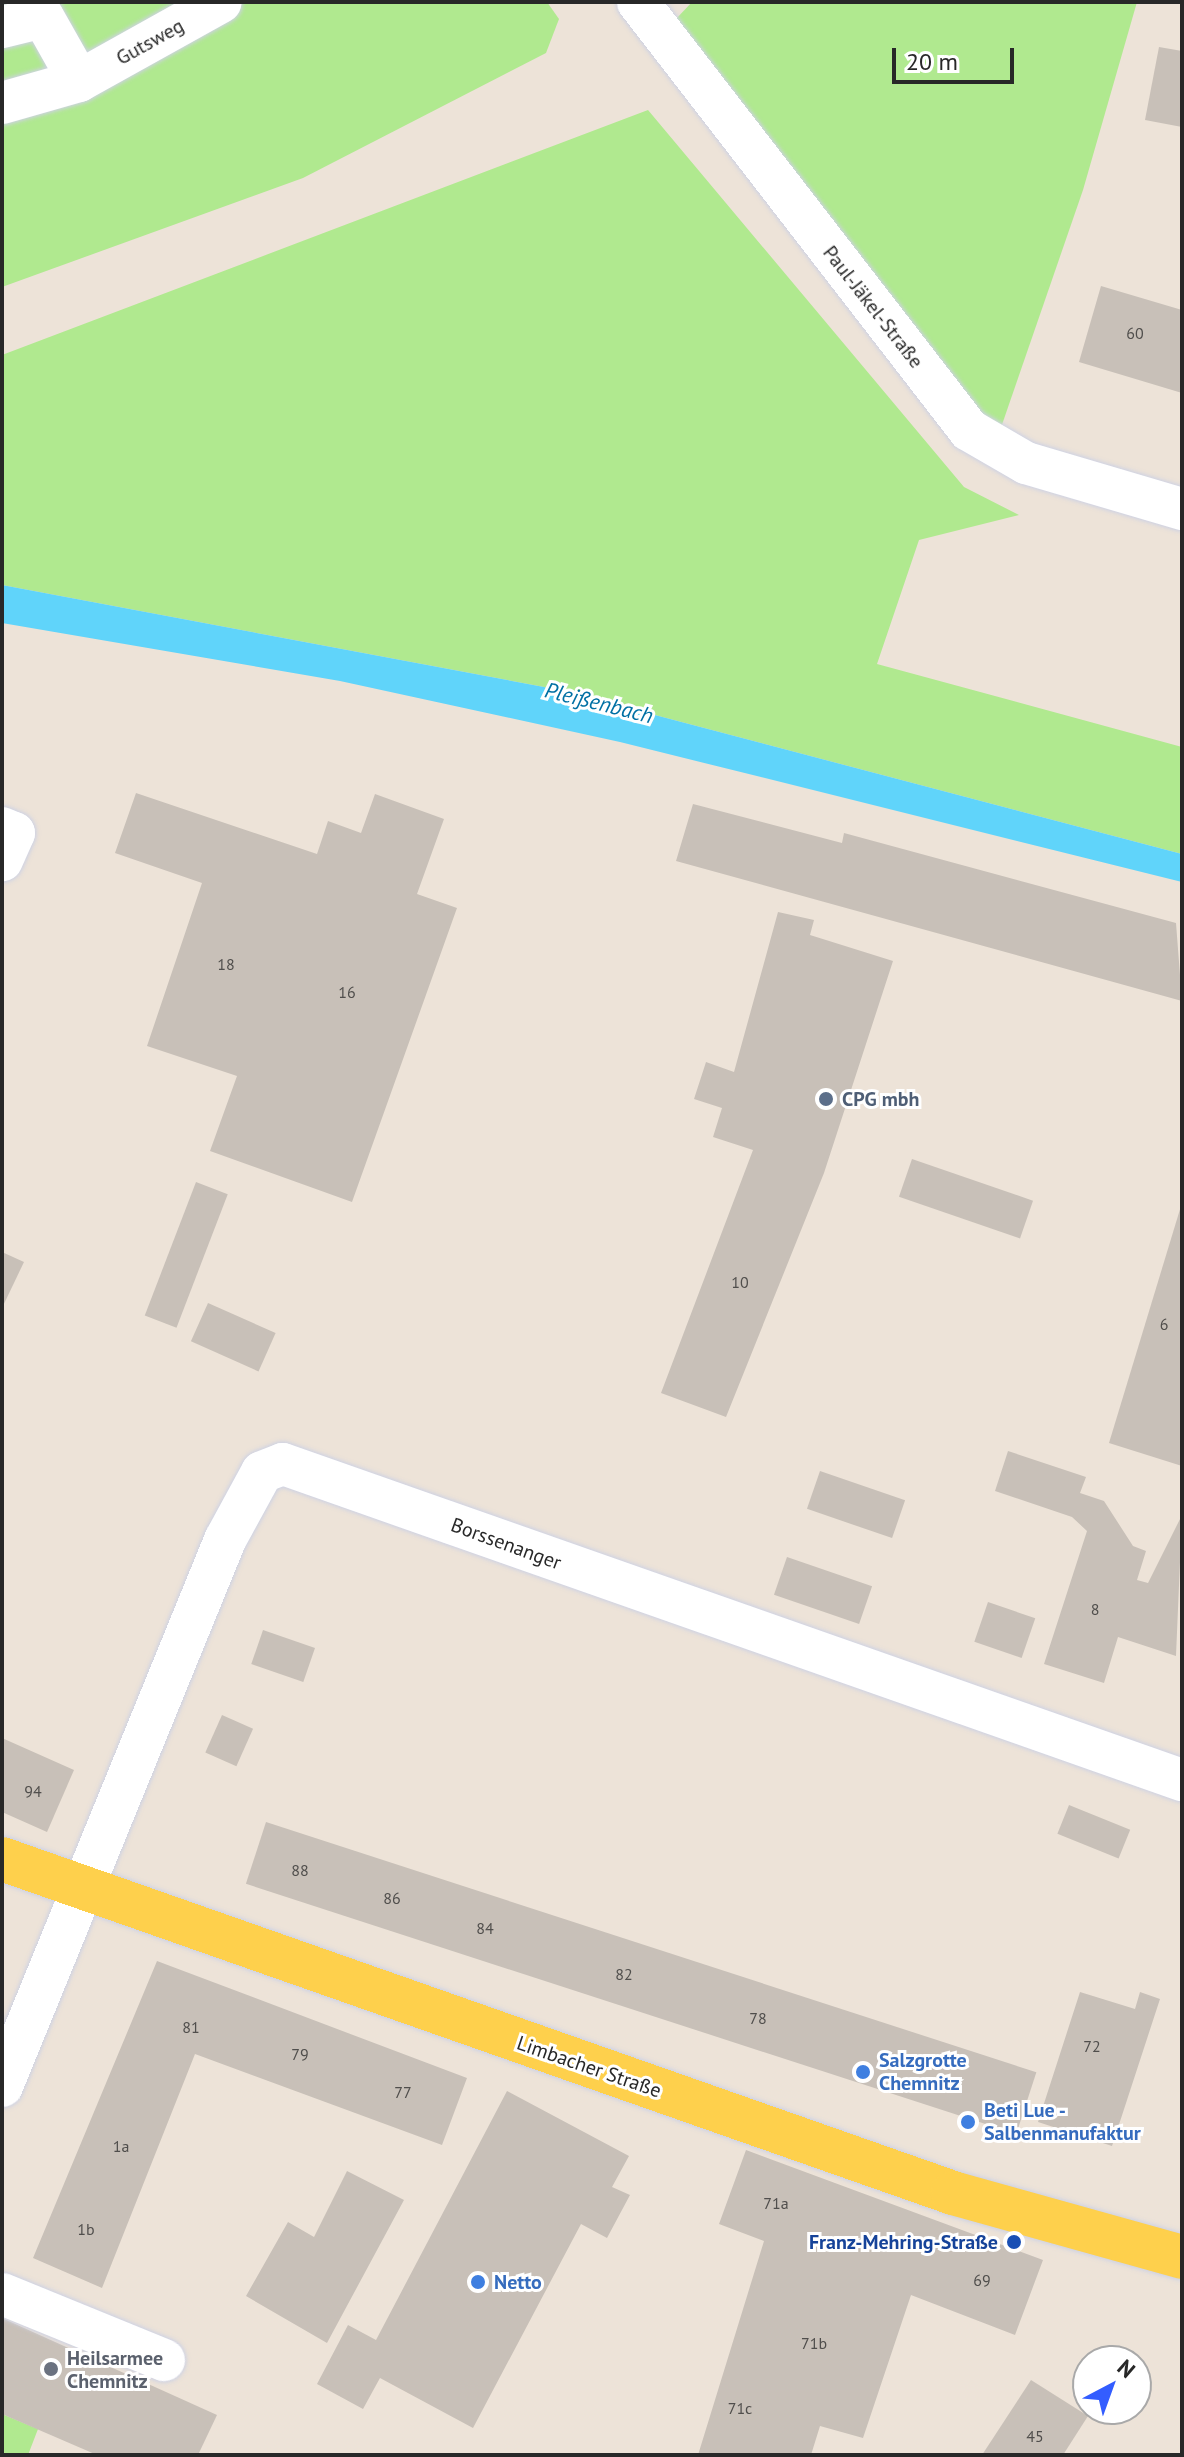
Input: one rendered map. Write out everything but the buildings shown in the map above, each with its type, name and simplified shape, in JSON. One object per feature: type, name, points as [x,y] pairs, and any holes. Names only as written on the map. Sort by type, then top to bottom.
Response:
[{"type":"main road","name":"Limbacher Straße","points":[[2,1859],[84,1892],[953,2193],[1182,2257]]},
{"type":"street","name":"Gutsweg","points":[[2,103],[79,81],[221,2]]},
{"type":"street","name":"Paul-Jäkel-Straße","points":[[638,2],[969,430],[1026,463],[1182,509]]},
{"type":"street","points":[[2,27],[43,17],[79,81]]},
{"type":"street","points":[[2,828],[14,833],[2,860]]},
{"type":"street","name":"Borssenanger","points":[[2,2086],[84,1892],[225,1540],[262,1472],[283,1464],[1182,1780]]},
{"type":"street","points":[[2,2294],[164,2360]]},
{"type":"green space","points":[[2,2],[547,2],[559,19],[546,53],[303,178],[2,287]]},
{"type":"green space","points":[[692,2],[1137,2],[1083,190],[996,442],[676,19]]},
{"type":"green space","points":[[648,110],[964,487],[1019,515],[919,540],[877,664],[1182,747],[1182,854],[560,690],[2,585],[2,355]]},
{"type":"green space","points":[[2,2414],[38,2429],[28,2455],[2,2455]]},
{"type":"water","name":"Pleißenbach","points":[[2,585],[560,690],[1182,854],[1182,882],[620,742],[340,681],[2,623]]},
{"type":"place","name":"CPG mbh","points":[[826,1099]]},
{"type":"place","name":"Salzgrotte Chemnitz","points":[[863,2072]]},
{"type":"place","name":"Beti Lue - Salbenmanufaktur","points":[[968,2122]]},
{"type":"place","name":"Franz-Mehring-Straße","points":[[1014,2242]]},
{"type":"place","name":"Netto","points":[[478,2282]]},
{"type":"place","name":"Heilsarmee Chemnitz","points":[[51,2369]]}]
